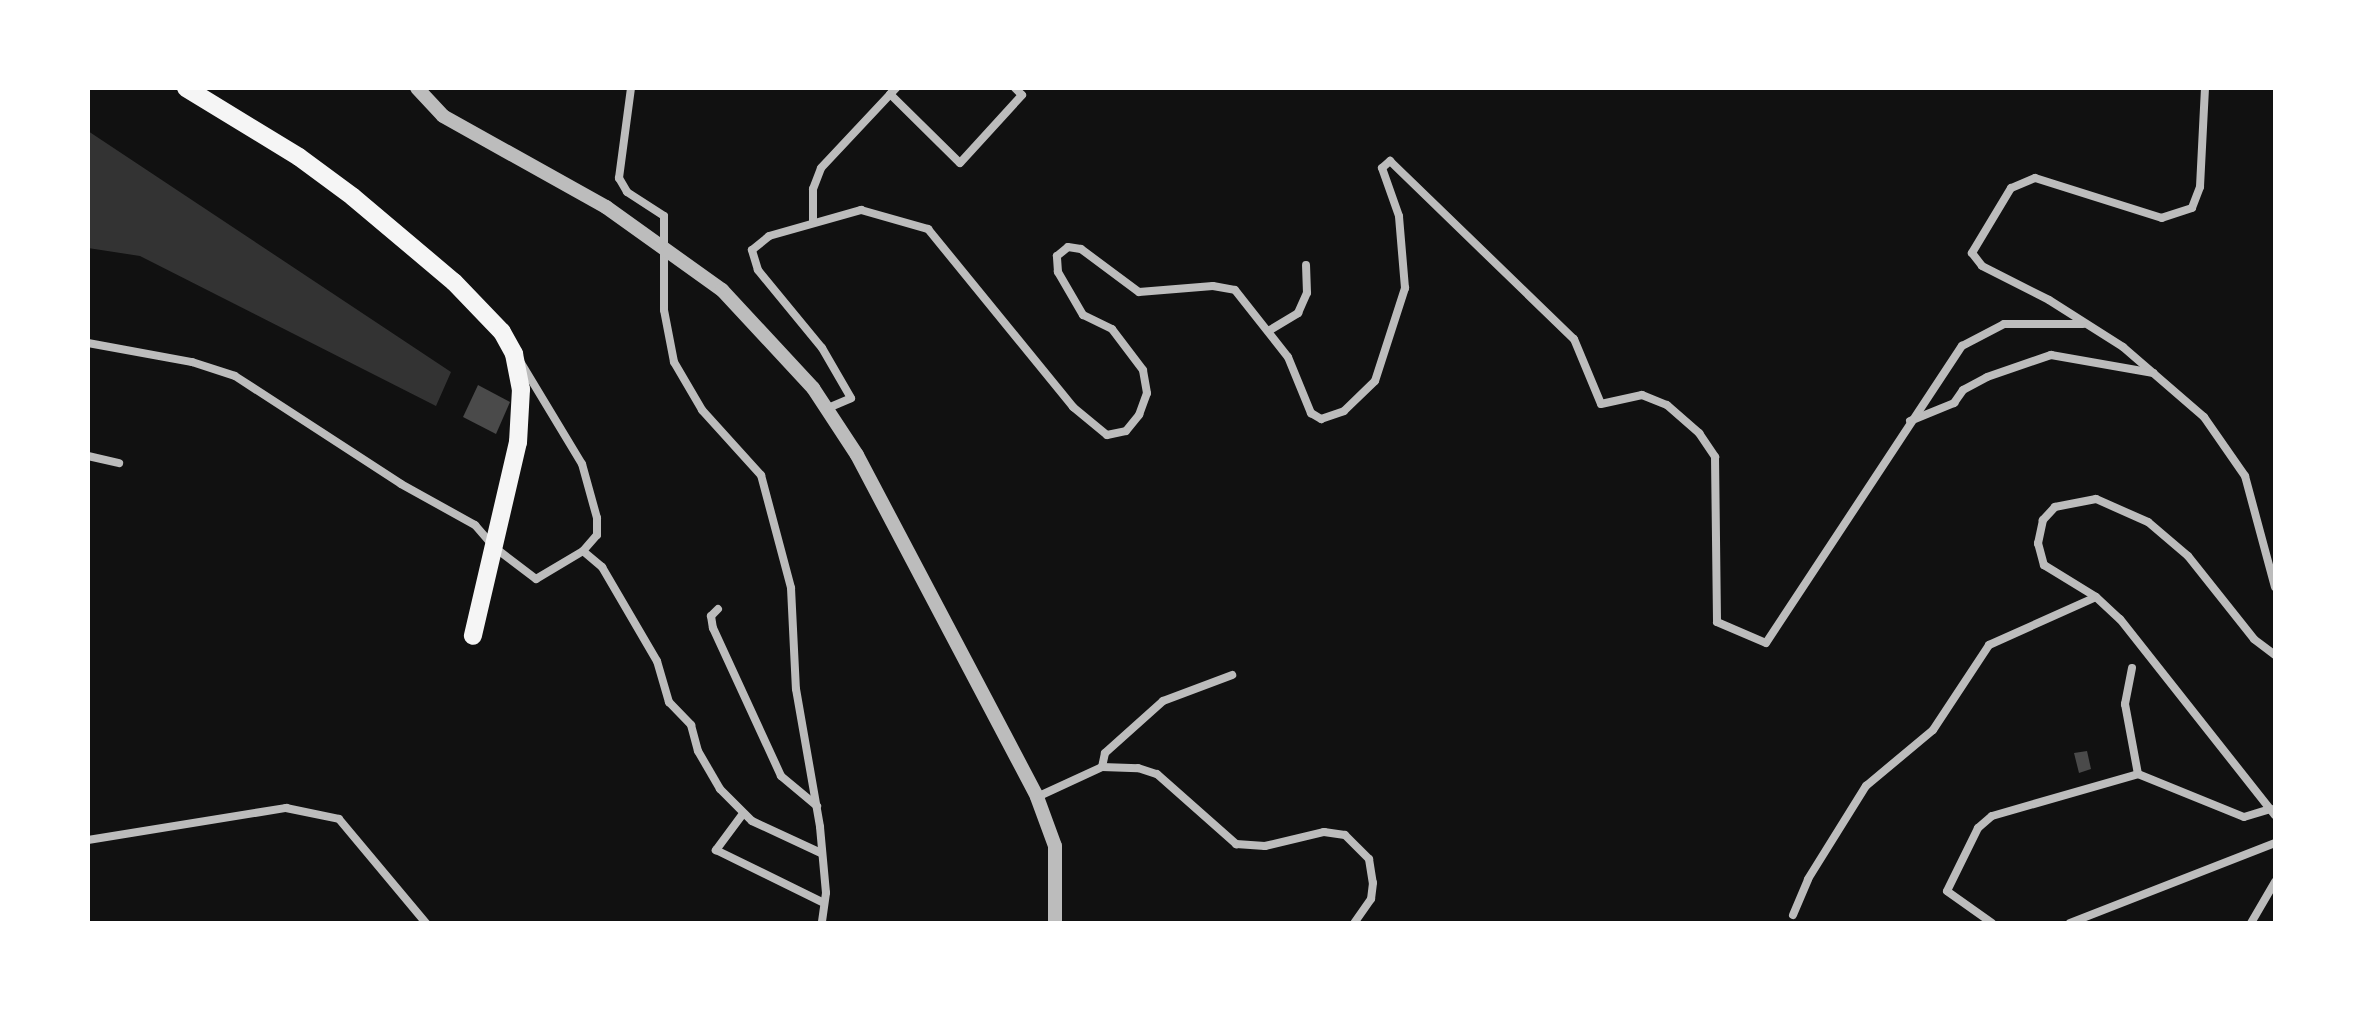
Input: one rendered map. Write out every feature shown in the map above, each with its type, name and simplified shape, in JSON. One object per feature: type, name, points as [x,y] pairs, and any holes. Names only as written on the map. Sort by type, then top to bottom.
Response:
[{"type":"highway","points":[[186,88],[299,157],[353,197],[454,282],[502,332],[514,354],[521,418],[473,636]]},
{"type":"street","points":[[417,88],[443,116],[606,207],[664,247],[759,324],[828,408],[1037,797],[1055,846],[1055,923]]},
{"type":"street","points":[[631,88],[619,178],[627,192],[664,216],[664,310],[674,362],[702,410],[764,485],[791,588],[796,689],[818,807],[824,903],[822,923]]},
{"type":"street","points":[[813,221],[813,189],[821,168],[893,91],[960,163],[1022,95],[1015,88]]},
{"type":"street","points":[[2205,88],[2200,187],[2192,208],[2162,218],[2035,178],[2011,188],[1972,247],[1982,266],[2083,324],[2154,373],[2204,417],[2245,476],[2274,581]]},
{"type":"street","points":[[828,408],[851,398],[822,348],[753,259],[759,241],[813,221],[861,210],[928,229],[1073,407],[1107,435],[1126,431],[1139,415],[1147,393],[1143,370],[1112,329],[1083,315],[1058,272],[1062,250],[1081,249],[1139,292],[1213,286],[1235,290],[1270,330],[1288,357],[1303,400],[1321,419],[1344,411],[1375,381],[1405,288],[1399,216],[1382,168],[1390,161],[1574,339],[1601,404],[1642,395],[1667,405],[1699,433],[1715,457],[1717,622],[1766,643],[1947,362],[1972,338],[2004,324],[2083,324]]},
{"type":"street","points":[[1270,330],[1298,313],[1307,293],[1306,265]]},
{"type":"street","points":[[88,343],[192,362],[235,376],[401,484],[475,525],[494,547],[536,579],[583,551],[597,535],[590,483],[539,387],[514,354]]},
{"type":"street","points":[[1910,421],[1954,403],[1979,380],[2051,355],[2154,373]]},
{"type":"street","points":[[88,456],[119,463]]},
{"type":"street","points":[[1992,923],[1947,891],[1978,828],[1992,816],[2138,774],[2244,817],[2273,812],[2149,652],[2096,597],[2055,575],[2039,554],[2043,520],[2055,507],[2074,500],[2096,499],[2120,507],[2168,536],[2254,639],[2275,655]]},
{"type":"street","points":[[583,551],[602,567],[657,661],[669,702],[691,725],[709,774],[742,815],[821,853]]},
{"type":"street","points":[[1793,915],[1808,879],[1866,786],[1933,730],[1989,645],[2096,597]]},
{"type":"street","points":[[718,609],[710,620],[781,776],[818,807]]},
{"type":"street","points":[[2132,668],[2125,704],[2138,774]]},
{"type":"street","points":[[1102,767],[1105,753],[1163,701],[1232,675]]},
{"type":"street","points":[[1037,797],[1102,767],[1157,774],[1236,844],[1265,846],[1324,832],[1345,835],[1362,848],[1372,871],[1371,899],[1354,923]]},
{"type":"street","points":[[88,840],[286,808],[339,819],[426,923]]},
{"type":"street","points":[[742,815],[716,850],[824,903]]},
{"type":"street","points":[[2070,923],[2275,843]]},
{"type":"street","points":[[2251,923],[2275,882]]},
{"type":"shaded area","points":[[88,131],[451,372],[436,406],[140,256],[88,248]]},
{"type":"building","points":[[478,385],[510,402],[496,434],[463,417]]},
{"type":"building","points":[[2087,751],[2091,769],[2079,773],[2074,753]]}]
